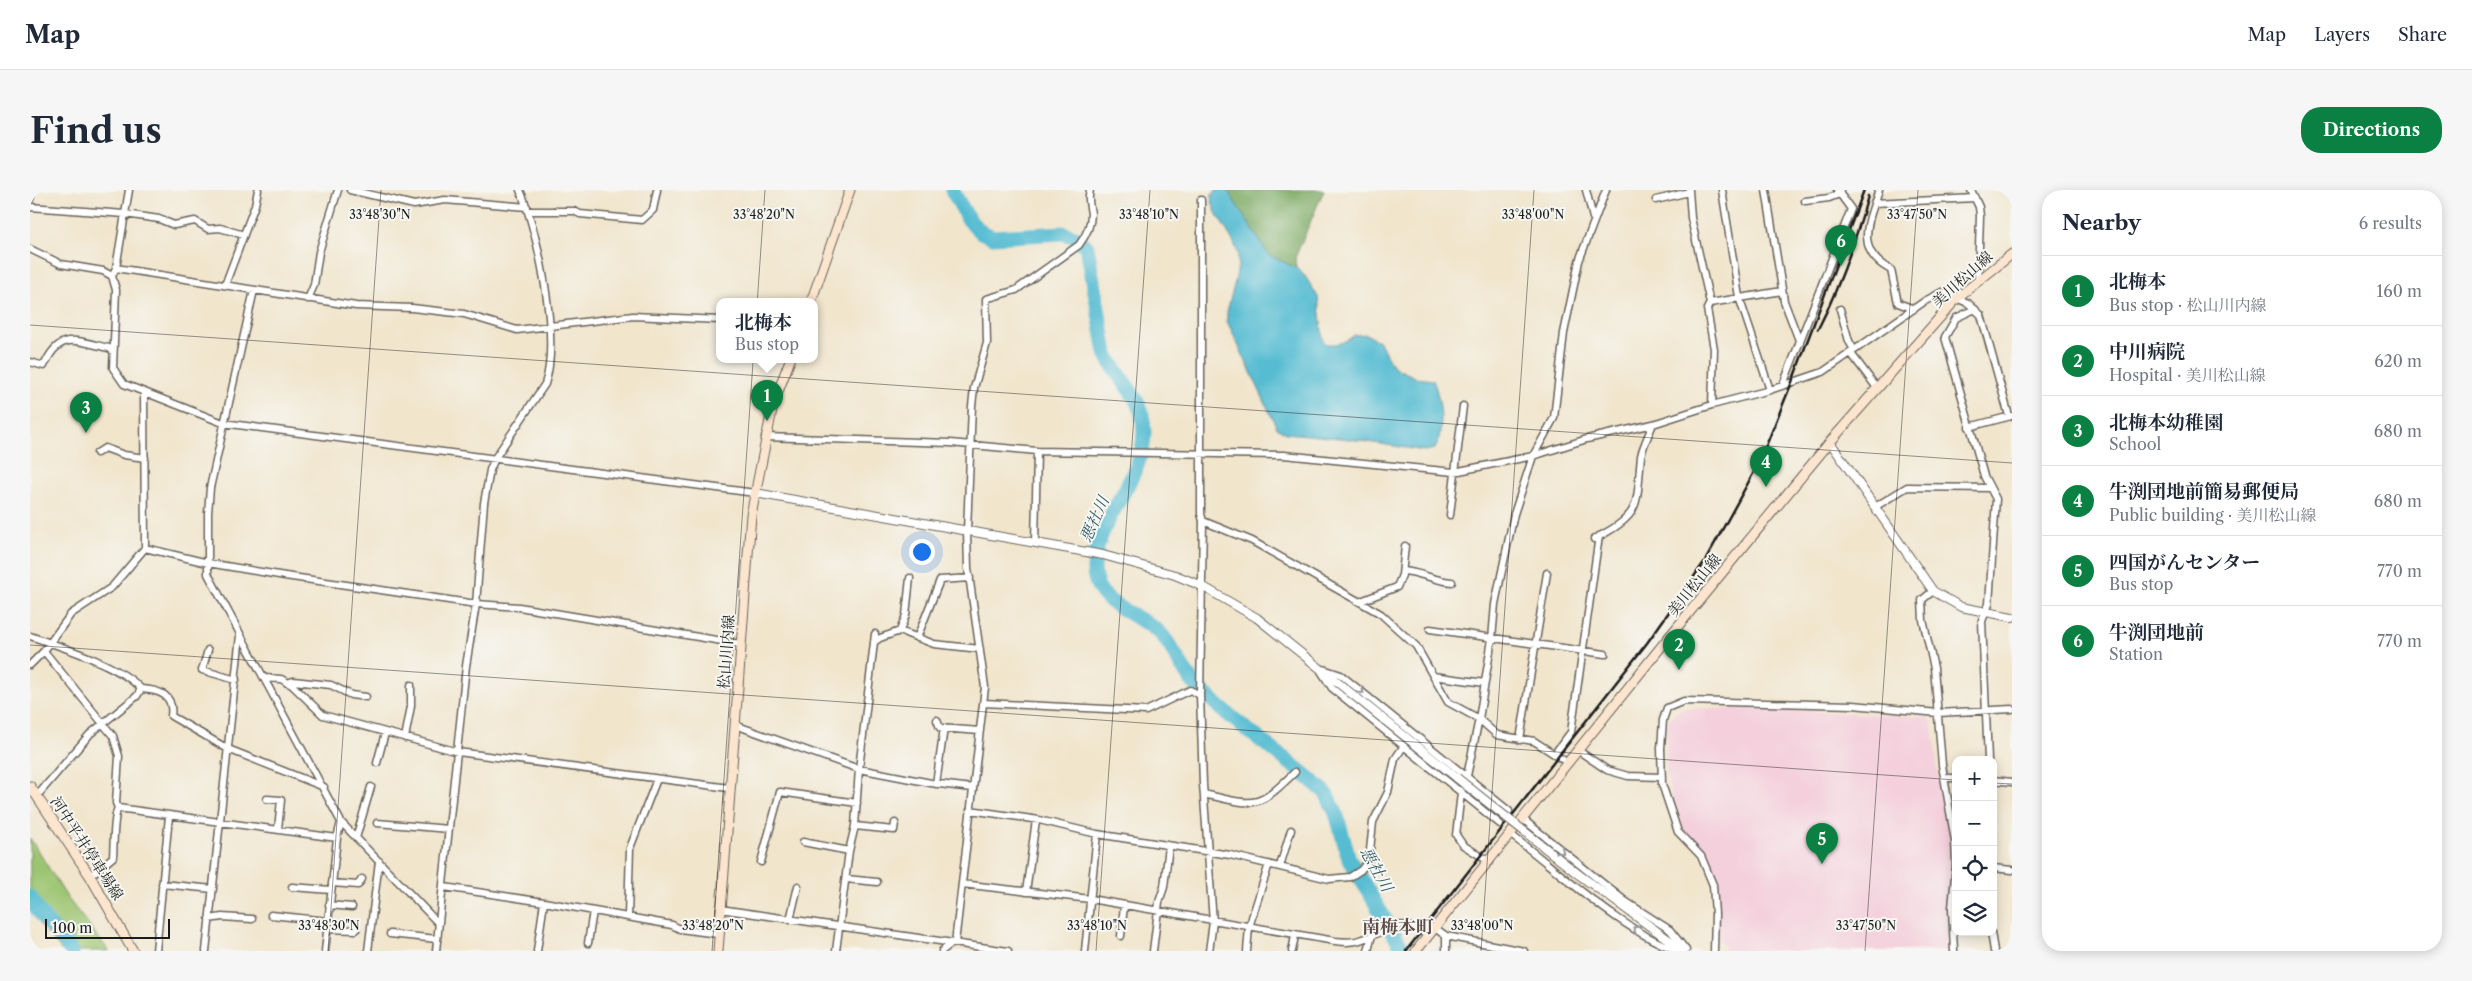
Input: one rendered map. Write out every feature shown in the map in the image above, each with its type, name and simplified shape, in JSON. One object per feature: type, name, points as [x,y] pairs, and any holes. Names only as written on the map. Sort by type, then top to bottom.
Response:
[{"type":"main road","points":[[812,298],[850,190]]},
{"type":"main road","name":"美川松山線","points":[[1416,951],[1830,442],[1957,298],[1978,279],[2012,254]]},
{"type":"main road","name":"松山川内線","points":[[718,951],[751,515],[765,437],[773,406],[789,363]]},
{"type":"main road","name":"河中平井停車場線","points":[[30,786],[90,876],[133,951]]},
{"type":"street","points":[[30,198],[33,190]]},
{"type":"street","points":[[129,190],[116,268],[112,276],[116,290],[113,368],[124,384],[223,423],[755,494],[1103,555],[1150,566],[1202,586],[1257,618],[1578,874],[1685,951]]},
{"type":"street","points":[[225,285],[244,235],[258,190]]},
{"type":"street","points":[[308,299],[314,285],[319,252],[338,190]]},
{"type":"street","points":[[350,190],[414,205],[446,200],[528,209],[574,211],[580,214],[642,220],[653,210],[657,190]]},
{"type":"street","points":[[436,951],[466,666],[476,604],[484,503],[490,470],[495,458],[545,384],[550,370],[549,324],[540,248],[520,190]]},
{"type":"street","points":[[942,951],[954,943],[984,703],[985,687],[970,578],[967,531],[974,388],[987,343],[986,299],[1016,290],[1079,245],[1085,237],[1091,216],[1088,197],[1090,190]]},
{"type":"street","points":[[1586,190],[1594,218]]},
{"type":"street","points":[[1490,862],[1463,845],[1456,835],[1461,793],[1467,776],[1479,719],[1492,639],[1495,604],[1514,514],[1533,456],[1554,418],[1564,333],[1579,261],[1606,190]]},
{"type":"street","points":[[1722,190],[1739,297],[1770,390]]},
{"type":"street","points":[[1766,190],[1782,291],[1800,343]]},
{"type":"street","points":[[1879,190],[1866,235],[1868,249],[1878,263],[1891,270],[1898,303],[1914,309]]},
{"type":"street","points":[[1971,190],[1980,216],[1978,279]]},
{"type":"street","points":[[1656,200],[1689,191],[1691,218],[1710,303],[1707,309],[1714,349],[1712,405]]},
{"type":"street","points":[[1783,385],[1851,209],[1839,191],[1829,198],[1805,201]]},
{"type":"street","points":[[1874,203],[1975,198]]},
{"type":"street","points":[[1202,200],[1201,514],[1203,521],[1200,693],[1204,794],[1213,922],[1209,951]]},
{"type":"street","points":[[30,207],[125,214],[158,219],[174,225],[195,221],[208,228],[220,228],[244,235]]},
{"type":"street","points":[[30,249],[61,264],[103,271],[112,276]]},
{"type":"street","points":[[116,268],[356,306],[412,308],[464,314],[517,330],[549,324],[576,324],[633,316],[716,320]]},
{"type":"street","points":[[254,290],[210,488],[208,574],[324,787],[341,822],[439,924]]},
{"type":"street","points":[[1710,303],[1782,291]]},
{"type":"street","points":[[765,437],[972,446],[1037,451],[1202,453],[1318,457],[1454,472],[1533,456],[1587,439],[1653,424],[1712,405],[1770,390],[1823,372],[1914,309],[1942,292],[1957,298],[1981,315],[2010,416],[1969,427]]},
{"type":"street","points":[[1840,309],[1852,351],[1878,388]]},
{"type":"street","points":[[1975,309],[1956,318],[1945,337],[1984,476],[1996,499],[1989,604],[1982,621],[1988,756]]},
{"type":"street","points":[[30,362],[44,366],[50,352],[57,344],[68,339],[108,348],[113,351]]},
{"type":"street","points":[[30,665],[44,651],[71,614],[112,587],[145,548],[144,392]]},
{"type":"street","points":[[1450,515],[1463,406]]},
{"type":"street","points":[[1554,753],[1571,732],[1596,537],[1620,526],[1636,504],[1640,484],[1641,454],[1653,424]]},
{"type":"street","points":[[1830,442],[1933,591],[1961,607],[2012,617]]},
{"type":"street","points":[[97,454],[105,448],[124,455],[144,458]]},
{"type":"street","points":[[1035,543],[1037,451]]},
{"type":"street","points":[[1874,507],[1907,487],[1990,488]]},
{"type":"street","points":[[1203,521],[1252,541],[1381,614],[1416,646],[1448,702],[1479,719],[1497,735],[1534,741],[1568,763]]},
{"type":"street","points":[[1360,601],[1397,588],[1403,571],[1405,546]]},
{"type":"street","points":[[145,548],[208,563],[476,604],[519,607],[740,644]]},
{"type":"street","points":[[1403,571],[1414,572],[1437,581],[1452,582]]},
{"type":"street","points":[[1520,740],[1547,573]]},
{"type":"street","points":[[900,631],[906,615],[910,578]]},
{"type":"street","points":[[917,638],[940,580],[970,578]]},
{"type":"street","points":[[1933,591],[1922,600],[1921,610],[1934,668],[1944,778],[1952,819]]},
{"type":"street","points":[[1430,629],[1605,654]]},
{"type":"street","points":[[874,642],[900,631],[934,644],[980,649]]},
{"type":"street","points":[[206,951],[240,634]]},
{"type":"street","points":[[836,951],[849,851],[855,826],[859,768],[875,634]]},
{"type":"street","points":[[30,636],[59,645],[115,671],[136,683],[141,689],[161,692],[169,699],[172,706],[171,716],[228,749],[324,787]]},
{"type":"street","points":[[208,650],[202,670],[236,680]]},
{"type":"street","points":[[44,651],[113,736],[119,756],[116,803],[118,808],[115,818],[113,857],[90,876]]},
{"type":"street","points":[[1319,667],[1332,688],[1500,824]]},
{"type":"street","points":[[1319,667],[1341,675],[1509,810]]},
{"type":"street","points":[[1433,676],[1485,683]]},
{"type":"street","points":[[264,678],[281,679],[323,715],[458,752],[729,788]]},
{"type":"street","points":[[287,683],[293,681],[331,685],[350,695],[366,697]]},
{"type":"street","points":[[404,738],[411,706],[411,685]]},
{"type":"street","points":[[37,796],[78,748],[102,724],[137,696],[141,689]]},
{"type":"street","points":[[984,703],[1146,711],[1190,690],[1200,693]]},
{"type":"street","points":[[1714,951],[1715,914],[1713,886],[1701,856],[1678,832],[1662,784],[1663,720],[1667,708],[1684,701],[1853,705],[1938,713],[2012,709]]},
{"type":"street","points":[[937,720],[938,725],[944,728],[980,731]]},
{"type":"street","points":[[735,724],[859,768],[936,784],[972,788]]},
{"type":"street","points":[[936,784],[944,728]]},
{"type":"street","points":[[377,763],[384,733]]},
{"type":"street","points":[[970,810],[1036,820],[1097,834],[1208,852],[1280,866],[1329,879],[1350,877],[1361,870],[1370,860],[1373,822],[1388,792],[1395,759],[1403,747]]},
{"type":"street","points":[[1579,751],[1607,770],[1628,776],[1662,776]]},
{"type":"street","points":[[1204,794],[1241,803],[1255,803],[1265,800],[1296,772]]},
{"type":"street","points":[[1944,778],[1952,778]]},
{"type":"street","points":[[628,917],[630,848],[657,779]]},
{"type":"street","points":[[1997,780],[2012,782]]},
{"type":"street","points":[[356,838],[371,787]]},
{"type":"street","points":[[761,862],[780,792],[857,803]]},
{"type":"street","points":[[1482,810],[1490,809],[1494,803],[1492,797]]},
{"type":"street","points":[[268,798],[280,800],[278,829]]},
{"type":"street","points":[[118,808],[337,838]]},
{"type":"street","points":[[156,951],[169,816]]},
{"type":"street","points":[[1026,892],[1036,820]]},
{"type":"street","points":[[1524,820],[1625,901],[1670,930],[1685,951]]},
{"type":"street","points":[[325,951],[337,838],[341,822]]},
{"type":"street","points":[[377,823],[449,829]]},
{"type":"street","points":[[855,826],[894,830],[895,823]]},
{"type":"street","points":[[1280,866],[1291,830]]},
{"type":"street","points":[[1085,951],[1097,834]]},
{"type":"street","points":[[1511,835],[1616,916],[1660,945],[1679,951]]},
{"type":"street","points":[[803,842],[849,851]]},
{"type":"street","points":[[1153,951],[1169,846]]},
{"type":"street","points":[[368,951],[379,861]]},
{"type":"street","points":[[1247,951],[1249,927],[1269,864]]},
{"type":"street","points":[[1997,868],[2012,870]]},
{"type":"street","points":[[332,883],[358,885],[362,878]]},
{"type":"street","points":[[846,879],[877,882]]},
{"type":"street","points":[[162,884],[213,889]]},
{"type":"street","points":[[962,884],[1090,899],[1295,936],[1349,942],[1372,935],[1381,929],[1398,925],[1413,927],[1428,936]]},
{"type":"street","points":[[292,886],[331,890]]},
{"type":"street","points":[[790,920],[798,886]]},
{"type":"street","points":[[444,887],[544,902],[672,925],[680,929],[718,934]]},
{"type":"street","points":[[1954,891],[1952,908],[1954,951]]},
{"type":"street","points":[[537,951],[544,902]]},
{"type":"street","points":[[329,905],[352,907]]},
{"type":"street","points":[[1122,936],[1124,905]]},
{"type":"street","points":[[720,909],[954,943],[983,949],[1008,951]]},
{"type":"street","points":[[588,943],[592,912]]},
{"type":"street","points":[[271,915],[328,920]]},
{"type":"street","points":[[209,919],[222,917],[252,919]]},
{"type":"street","points":[[1435,928],[1446,936],[1524,951]]},
{"type":"street","points":[[327,929],[356,930]]},
{"type":"street","points":[[390,934],[437,939]]},
{"type":"street","points":[[1368,951],[1372,935]]},
{"type":"street","points":[[1292,951],[1295,936]]},
{"type":"street","points":[[1446,936],[1446,951]]},
{"type":"street","points":[[1992,936],[1994,951]]},
{"type":"shaded area","points":[[1682,708],[1771,709],[1928,717],[1933,725],[1939,781],[1950,829],[1948,951],[1726,951],[1719,939],[1718,881],[1712,866],[1684,830],[1677,815],[1666,775],[1667,721]]},
{"type":"green space","points":[[1227,190],[1324,190],[1295,258],[1296,268],[1269,255]]},
{"type":"green space","points":[[30,838],[68,899],[109,951],[62,951],[40,925],[30,905]]},
{"type":"water","points":[[1216,190],[1227,190],[1269,255],[1296,268],[1305,276],[1318,297],[1323,340],[1327,344],[1345,341],[1354,335],[1366,334],[1380,342],[1391,364],[1398,369],[1417,378],[1433,380],[1441,414],[1440,433],[1435,449],[1425,451],[1349,439],[1286,433],[1277,428],[1227,321],[1227,312],[1237,272],[1238,257],[1231,237],[1212,204],[1211,196]]},
{"type":"waterway","name":"悪社川","points":[[952,190],[969,220],[981,232],[993,237],[1063,233],[1075,237],[1087,247],[1106,353],[1136,399],[1142,415],[1144,436],[1140,456],[1132,476],[1112,513],[1096,551],[1094,571],[1097,583],[1102,593],[1111,601],[1161,634],[1190,678],[1210,699],[1326,793],[1336,813],[1349,859],[1404,951]]},
{"type":"waterway","points":[[30,897],[39,912],[72,951]]},
{"type":"railway","points":[[1406,951],[1647,643],[1705,561],[1759,463],[1792,382],[1864,190]]},
{"type":"railway","points":[[1818,329],[1846,264],[1868,196]]},
{"type":"place","name":"牛渕団地前","points":[[1841,266]]},
{"type":"place","name":"北梅本","points":[[767,421]]},
{"type":"place","name":"北梅本幼稚園","points":[[86,433]]},
{"type":"place","name":"牛渕団地前簡易郵便局","points":[[1766,487]]},
{"type":"place","name":"中川病院","points":[[1679,670]]},
{"type":"place","name":"四国がんセンター","points":[[1822,864]]},
{"type":"district","name":"南梅本町","points":[[1398,927]]}]
